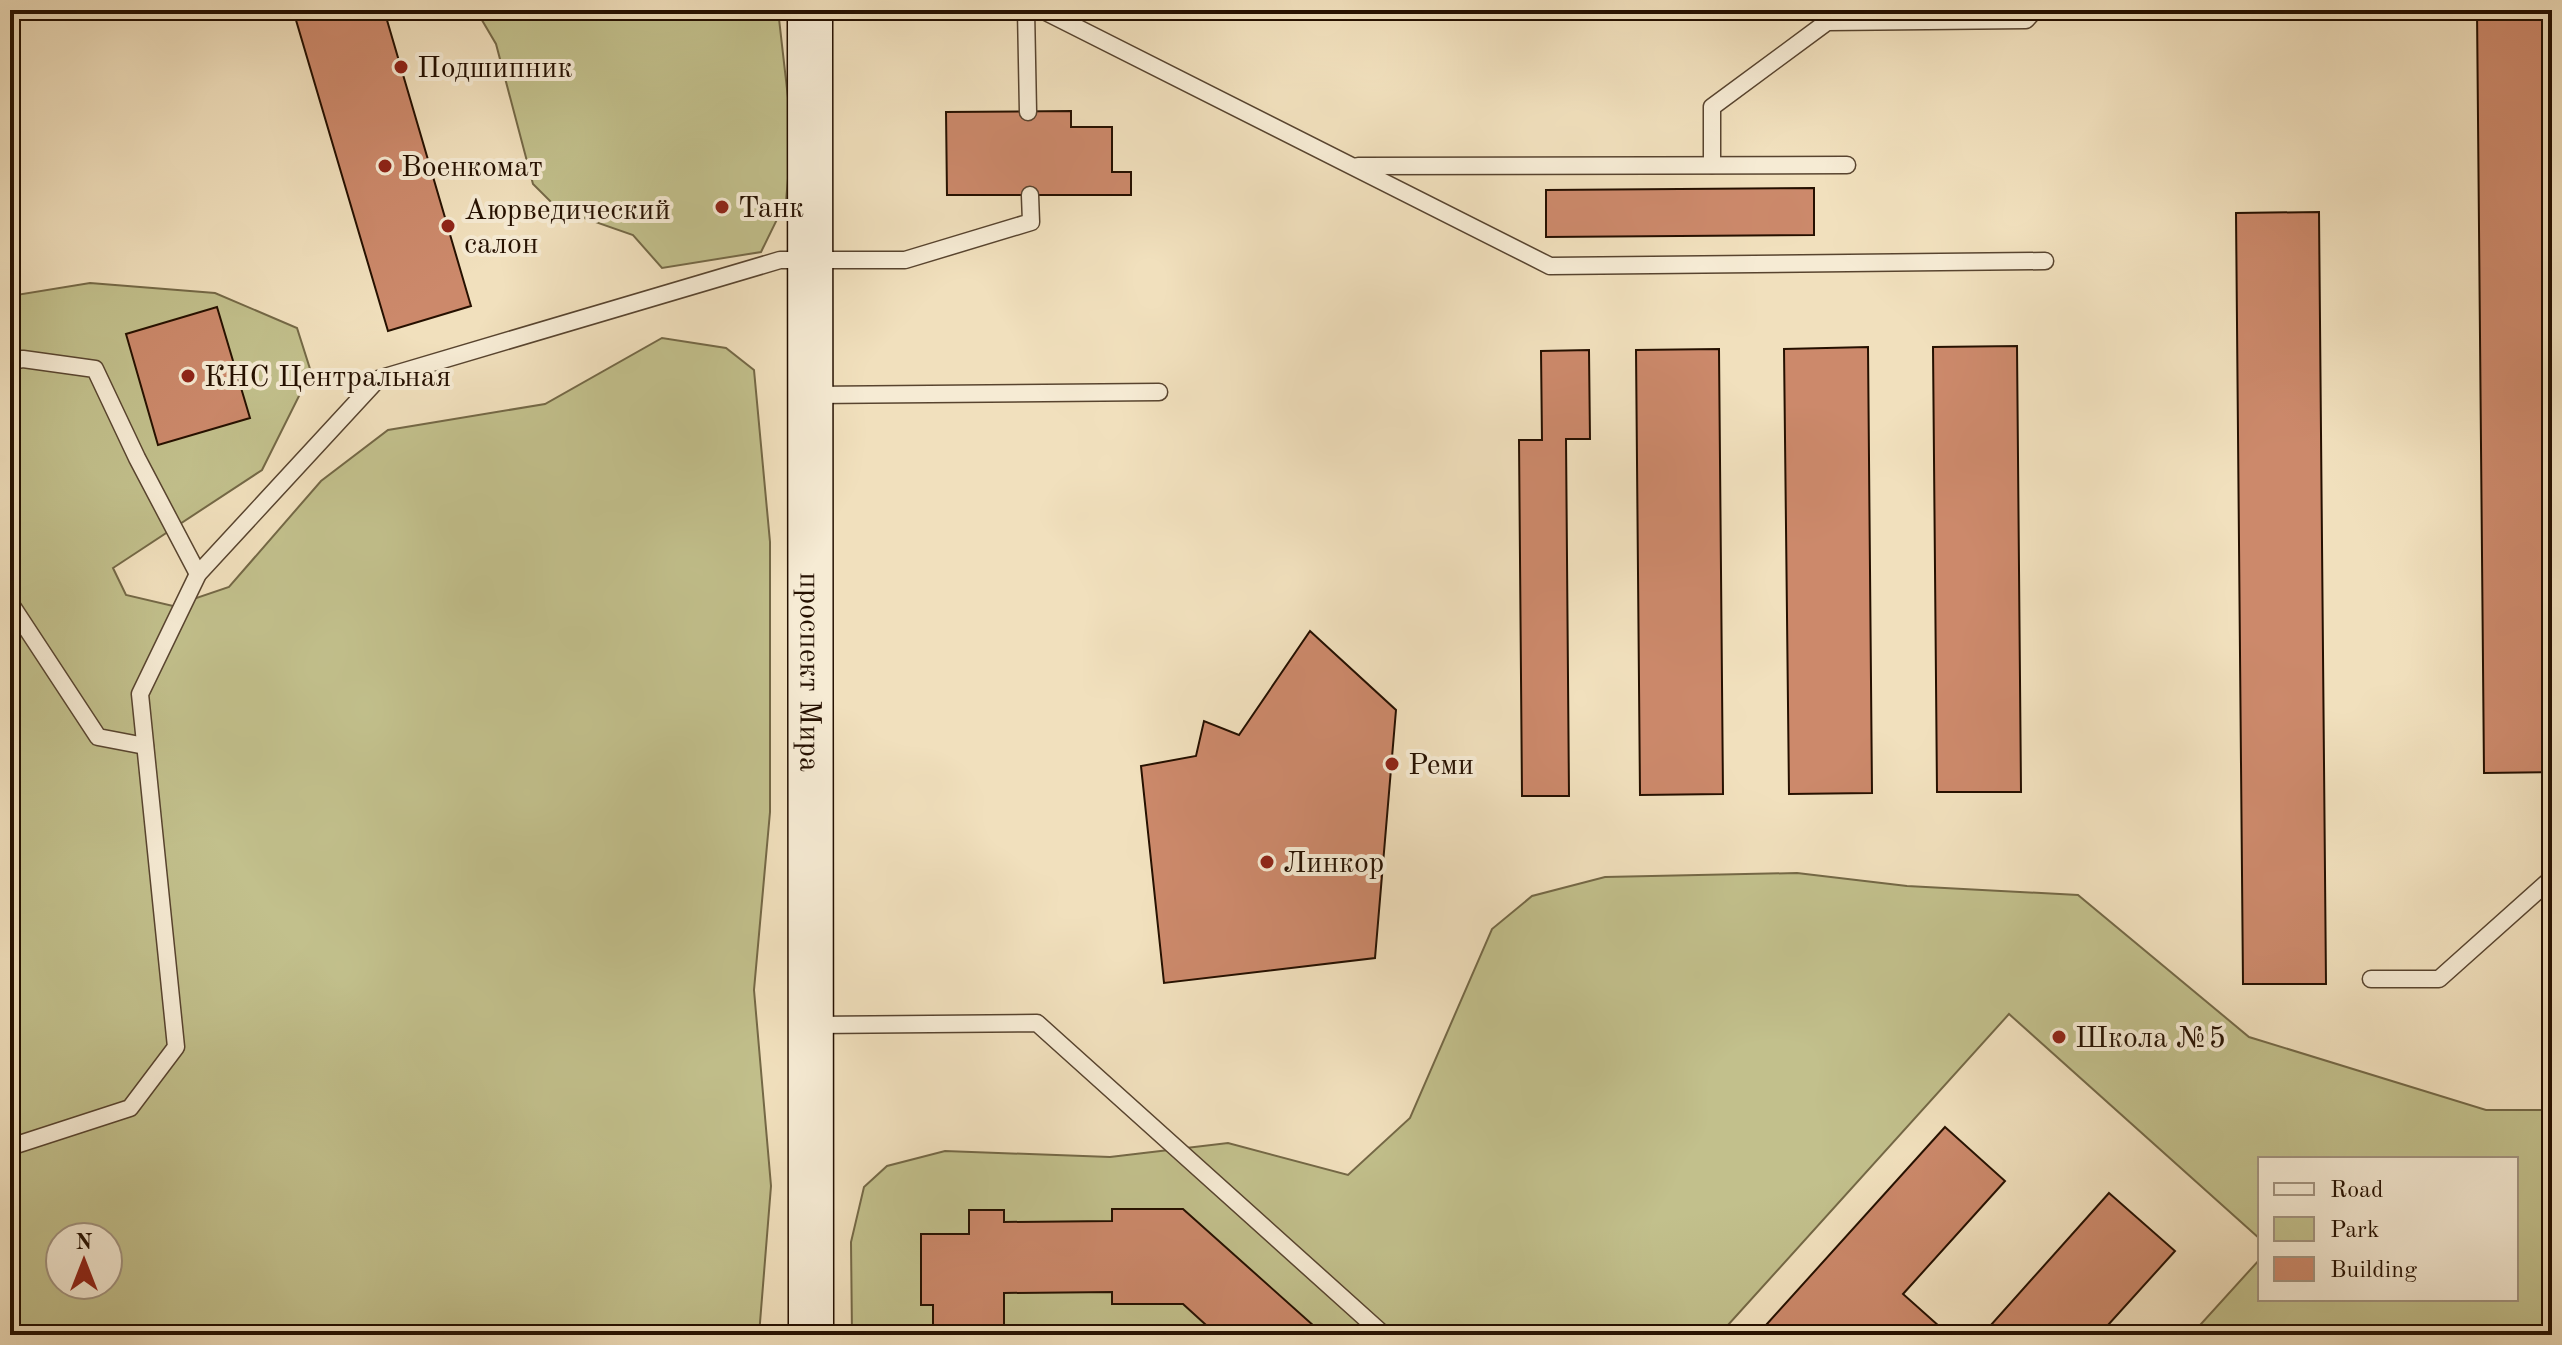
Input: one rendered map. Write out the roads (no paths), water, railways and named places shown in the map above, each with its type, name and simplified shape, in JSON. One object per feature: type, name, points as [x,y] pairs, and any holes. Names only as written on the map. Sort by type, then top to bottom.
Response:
[{"type":"street","name":"проспект Мира","points":[[810,10],[811,1335]]},
{"type":"lane","points":[[1026,10],[1028,112]]},
{"type":"lane","points":[[1042,10],[1550,266],[2045,261]]},
{"type":"lane","points":[[1712,165],[1712,107],[1827,22],[2026,20],[2035,10]]},
{"type":"lane","points":[[1352,166],[1847,165]]},
{"type":"lane","points":[[10,1147],[130,1108],[176,1047],[140,694],[198,574],[378,379],[780,260],[905,260],[1031,222],[1030,195]]},
{"type":"lane","points":[[10,361],[23,359],[95,369],[137,458],[198,574]]},
{"type":"lane","points":[[810,395],[1159,392]]},
{"type":"lane","points":[[10,603],[98,737],[145,746]]},
{"type":"lane","points":[[2371,979],[2439,979],[2552,878]]},
{"type":"lane","points":[[811,1025],[1037,1023],[1384,1335]]},
{"type":"place","name":"Подшипник","points":[[401,67]]},
{"type":"place","name":"Военкомат","points":[[385,166]]},
{"type":"place","name":"Танк","points":[[722,207]]},
{"type":"place","name":"Аюрведический салон","points":[[448,226]]},
{"type":"place","name":"КНС Центральная","points":[[188,376]]},
{"type":"place","name":"Реми","points":[[1392,764]]},
{"type":"place","name":"Линкор","points":[[1267,862]]},
{"type":"place","name":"Школа №5","points":[[2059,1037]]}]
